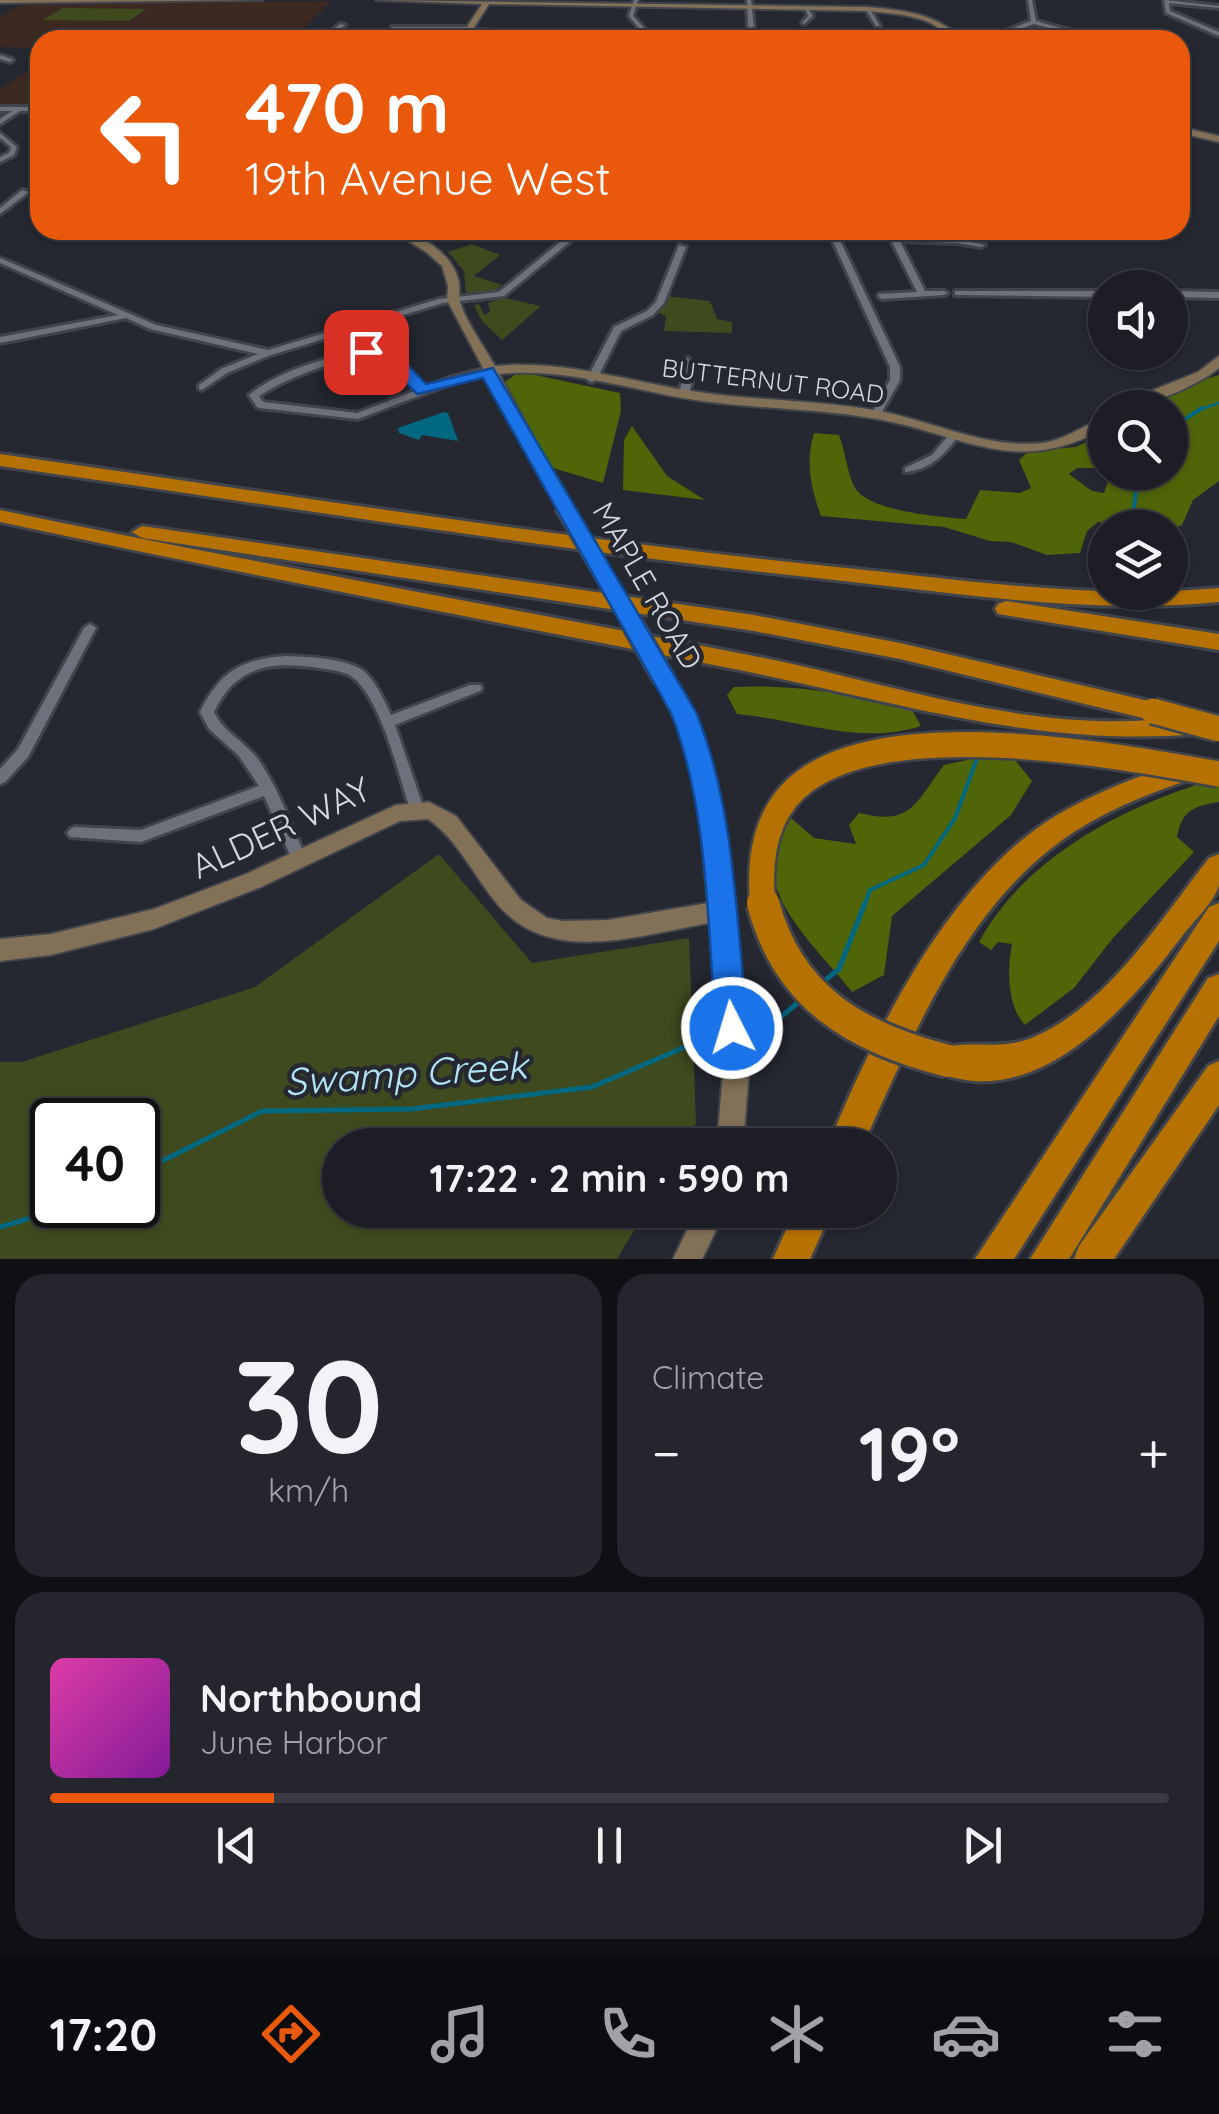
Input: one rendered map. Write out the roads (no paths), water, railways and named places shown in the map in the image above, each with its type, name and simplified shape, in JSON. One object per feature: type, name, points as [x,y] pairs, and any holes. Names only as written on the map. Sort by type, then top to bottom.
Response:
[{"type":"highway","points":[[0,460],[796,572],[1063,600],[1140,601],[1219,595]]},
{"type":"highway","points":[[0,513],[754,623],[900,651],[1219,726]]},
{"type":"highway","points":[[0,513],[231,566],[764,666],[1025,722],[1136,731],[1219,726]]},
{"type":"highway","points":[[796,572],[902,594],[1219,642]]},
{"type":"highway","points":[[1219,774],[1079,754],[940,748],[857,756],[820,771],[791,792],[770,822],[760,855],[760,898],[775,944],[810,992],[853,1026],[883,1042],[948,1061],[1009,1061],[1071,1036],[1103,1008],[1219,866]]},
{"type":"highway","points":[[854,1128],[952,937],[988,889],[1032,847],[1094,805],[1166,776],[1219,762]]},
{"type":"highway","points":[[993,1259],[1219,916]]},
{"type":"highway","points":[[1048,1259],[1219,988]]},
{"type":"highway","points":[[1092,1259],[1219,1077]]},
{"type":"highway","points":[[791,1259],[806,1228]]},
{"type":"street","points":[[0,2],[259,0]]},
{"type":"street","points":[[379,0],[749,3],[867,10],[926,19],[949,30]]},
{"type":"street","points":[[1030,0],[1034,22]]},
{"type":"street","points":[[1,12],[23,1]]},
{"type":"street","points":[[1219,7],[1166,1],[1168,12],[1175,17],[1219,34]]},
{"type":"street","points":[[395,30],[469,30],[486,2]]},
{"type":"street","points":[[634,2],[631,16],[643,30]]},
{"type":"street","points":[[749,3],[750,26]]},
{"type":"street","points":[[804,23],[811,16],[808,8]]},
{"type":"street","points":[[867,10],[878,25]]},
{"type":"street","points":[[1012,30],[1034,22],[1064,30]]},
{"type":"street","points":[[336,30],[342,25]]},
{"type":"street","points":[[618,27],[637,25]]},
{"type":"street","points":[[0,57],[10,60]]},
{"type":"street","points":[[0,108],[30,110]]},
{"type":"street","points":[[0,122],[19,109]]},
{"type":"street","points":[[1190,132],[1219,139]]},
{"type":"street","points":[[0,135],[14,147],[12,154],[0,160]]},
{"type":"street","points":[[0,212],[24,192]]},
{"type":"street","name":"MAPLE ROAD","points":[[410,240],[451,268],[456,285],[453,300],[488,371],[664,678],[696,744],[710,814],[736,1071],[731,1128]]},
{"type":"street","points":[[202,387],[224,371],[268,353],[402,312],[501,294],[568,240]]},
{"type":"street","points":[[836,240],[895,367],[895,380],[876,415]]},
{"type":"street","points":[[895,240],[922,294]]},
{"type":"street","points":[[957,240],[981,245]]},
{"type":"street","points":[[592,379],[617,329],[650,313],[660,303],[682,246]]},
{"type":"street","points":[[0,260],[170,332],[268,353]]},
{"type":"street","points":[[958,293],[1088,294]]},
{"type":"street","points":[[882,296],[944,294]]},
{"type":"street","points":[[1188,294],[1219,295]]},
{"type":"street","points":[[0,340],[126,315]]},
{"type":"street","points":[[423,390],[391,358],[366,352],[262,388],[254,400],[274,408],[358,416],[423,390],[488,371]]},
{"type":"street","points":[[684,394],[691,365],[688,360]]},
{"type":"street","points":[[1158,390],[1202,376],[1219,360]]},
{"type":"street","name":"BUTTERNUT ROAD","points":[[488,371],[525,367],[684,394],[876,415],[952,438],[1001,446],[1048,446],[1068,442],[1088,431]]},
{"type":"street","points":[[909,470],[936,458],[952,438]]},
{"type":"street","points":[[0,778],[23,753],[90,628]]},
{"type":"street","points":[[299,859],[243,750],[210,721],[207,712],[225,681],[247,666],[275,658],[345,668],[364,678],[386,723],[418,809]]},
{"type":"street","points":[[386,723],[475,688]]},
{"type":"street","points":[[76,833],[141,836],[265,790]]},
{"type":"street","name":"ALDER WAY","points":[[0,950],[125,927],[192,906],[396,812],[418,809],[435,812],[451,826],[513,907],[541,928],[576,933],[721,911]]},
{"type":"street","points":[[687,1259],[703,1228]]},
{"type":"water","points":[[448,413],[458,441],[422,435],[419,440],[399,433],[398,428]]},
{"type":"waterway","name":"Swamp Creek","points":[[1199,410],[1219,403]]},
{"type":"waterway","name":"Swamp Creek","points":[[1188,417],[1202,408]]},
{"type":"waterway","name":"Swamp Creek","points":[[1134,510],[1136,490]]},
{"type":"waterway","name":"Swamp Creek","points":[[864,906],[870,890],[924,865],[955,818],[979,753]]},
{"type":"waterway","name":"Swamp Creek","points":[[823,982],[839,969],[865,903]]},
{"type":"waterway","name":"Swamp Creek","points":[[777,1020],[800,1001]]},
{"type":"waterway","name":"Swamp Creek","points":[[160,1162],[262,1111],[411,1109],[592,1087],[685,1047]]},
{"type":"waterway","name":"Swamp Creek","points":[[0,1227],[30,1218]]}]
